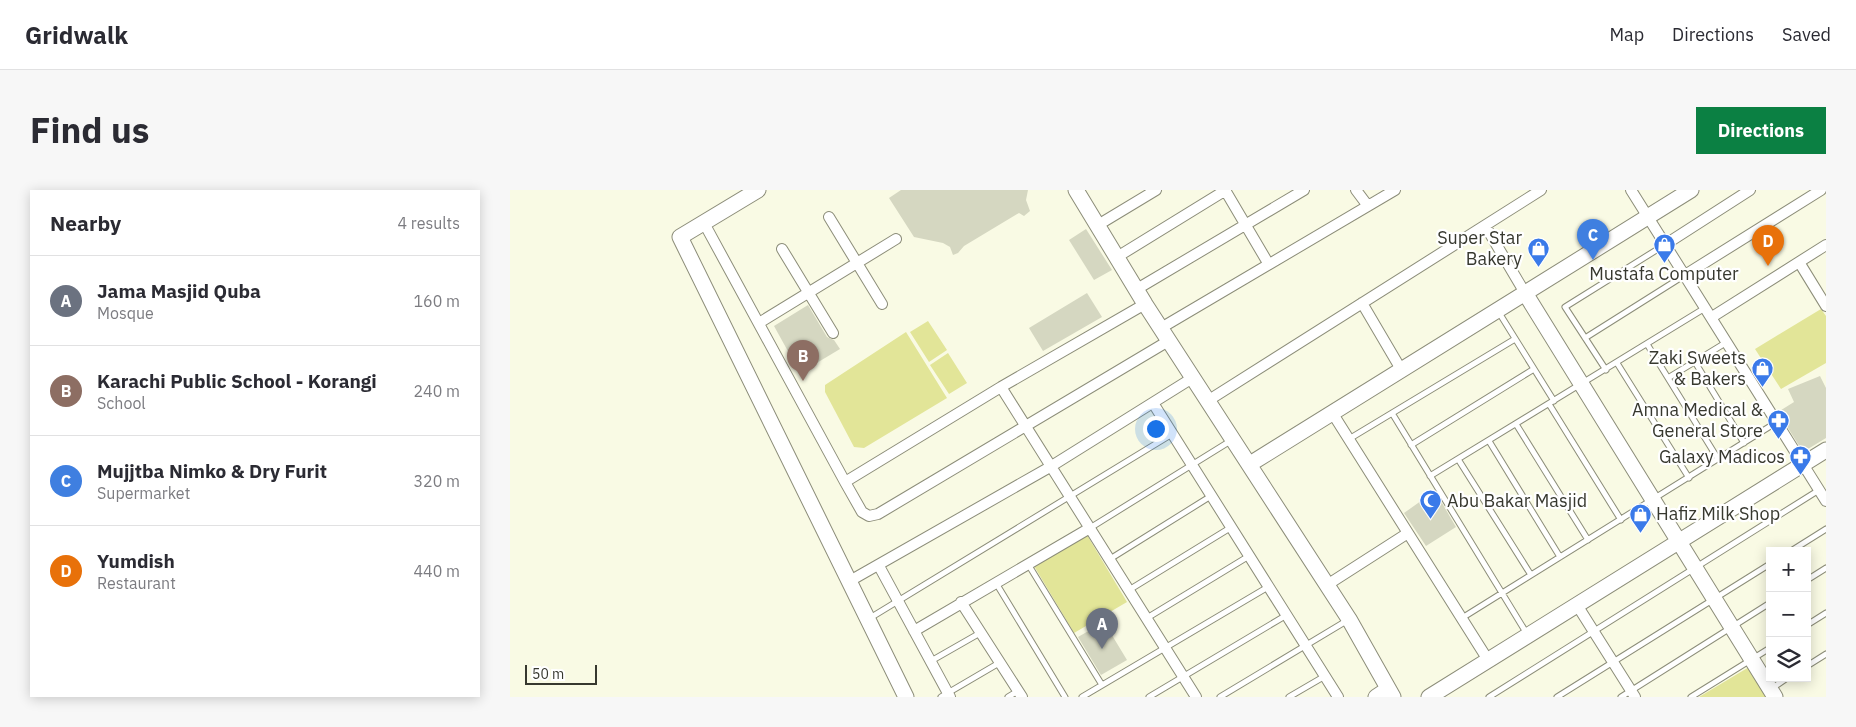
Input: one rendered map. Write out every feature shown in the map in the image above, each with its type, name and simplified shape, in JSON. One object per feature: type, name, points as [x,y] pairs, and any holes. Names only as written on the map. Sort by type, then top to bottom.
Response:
[{"type":"street","points":[[758,190],[680,237],[906,697]]},
{"type":"street","points":[[1098,225],[1156,190]]},
{"type":"street","points":[[1117,257],[1225,190],[1268,263]]},
{"type":"street","points":[[1136,289],[1304,190]]},
{"type":"street","points":[[1356,190],[1368,206]]},
{"type":"street","points":[[1162,328],[1268,263],[1394,190]]},
{"type":"street","points":[[1208,400],[1362,302],[1486,227],[1541,190]]},
{"type":"street","points":[[1631,190],[1824,496]]},
{"type":"street","points":[[1250,464],[1691,190]]},
{"type":"street","points":[[1666,244],[1750,190]]},
{"type":"street","points":[[1685,275],[1821,190]]},
{"type":"street","points":[[1079,191],[1145,304],[1349,619],[1386,694]]},
{"type":"street","points":[[829,217],[882,304]]},
{"type":"street","points":[[704,223],[845,482],[862,512],[869,516],[874,516],[1170,340]]},
{"type":"street","points":[[1486,227],[1581,385],[1773,693]]},
{"type":"street","points":[[758,323],[896,239]]},
{"type":"street","points":[[1712,317],[1826,245]]},
{"type":"street","points":[[782,249],[833,333]]},
{"type":"street","points":[[1799,262],[1826,306]]},
{"type":"street","points":[[1362,302],[1402,371]]},
{"type":"street","points":[[845,482],[1001,387],[1145,304]]},
{"type":"street","points":[[848,582],[1050,467],[1194,377]]},
{"type":"street","points":[[1001,387],[1196,697]]},
{"type":"street","points":[[1154,403],[1230,528],[1269,587],[1285,616],[1338,697]]},
{"type":"street","points":[[1333,414],[1488,660]]},
{"type":"street","points":[[1430,697],[1826,450]]},
{"type":"street","points":[[914,631],[1090,528]]},
{"type":"street","points":[[1327,585],[1408,533]]},
{"type":"street","points":[[879,566],[930,661],[946,696]]},
{"type":"street","points":[[961,602],[1020,694]]},
{"type":"street","points":[[1577,605],[1633,694]]},
{"type":"lane","points":[[1606,370],[1565,307],[1666,244]]},
{"type":"lane","points":[[1585,338],[1685,275]]},
{"type":"lane","points":[[1430,476],[1706,308]]},
{"type":"lane","points":[[1498,310],[1620,520]]},
{"type":"lane","points":[[1349,439],[1515,339]]},
{"type":"lane","points":[[1668,378],[1727,342]]},
{"type":"lane","points":[[1647,344],[1718,459]]},
{"type":"lane","points":[[1695,362],[1744,443]]},
{"type":"lane","points":[[1617,363],[1688,478]]},
{"type":"lane","points":[[1411,445],[1534,369]]},
{"type":"lane","points":[[1392,413],[1528,635]]},
{"type":"lane","points":[[1461,618],[1777,422]]},
{"type":"lane","points":[[1516,424],[1588,540]]},
{"type":"lane","points":[[867,620],[1173,433]]},
{"type":"lane","points":[[1090,528],[1234,439]]},
{"type":"lane","points":[[1489,441],[1560,558]]},
{"type":"lane","points":[[1458,459],[1531,575]]},
{"type":"lane","points":[[1110,559],[1212,496]]},
{"type":"lane","points":[[1489,697],[1695,568],[1824,496]]},
{"type":"lane","points":[[1128,590],[1230,528]]},
{"type":"lane","points":[[1797,547],[1826,529]]},
{"type":"lane","points":[[1146,618],[1249,556]]},
{"type":"lane","points":[[1028,564],[1102,685]]},
{"type":"lane","points":[[1557,697],[1766,566]]},
{"type":"lane","points":[[1811,577],[1826,568]]},
{"type":"lane","points":[[996,583],[1065,697]]},
{"type":"lane","points":[[1082,697],[1269,587]]},
{"type":"lane","points":[[1621,697],[1633,694],[1766,606]]},
{"type":"lane","points":[[1811,622],[1826,613]]},
{"type":"lane","points":[[1149,697],[1285,616]]},
{"type":"lane","points":[[1220,697],[1349,619]]},
{"type":"lane","points":[[930,661],[980,633]]},
{"type":"lane","points":[[1691,697],[1766,650]]},
{"type":"lane","points":[[1811,663],[1826,654]]},
{"type":"lane","points":[[946,696],[999,662]]},
{"type":"lane","points":[[1288,697],[1325,676]]},
{"type":"lane","points":[[1773,693],[1783,682]]},
{"type":"lane","points":[[1008,697],[1020,694]]},
{"type":"green space","points":[[1821,309],[1826,316],[1826,363],[1781,389],[1755,349]]},
{"type":"green space","points":[[928,321],[947,350],[929,362],[910,332]]},
{"type":"green space","points":[[906,332],[947,398],[864,448],[854,447],[825,392],[825,385]]},
{"type":"green space","points":[[948,353],[967,383],[949,394],[930,365]]},
{"type":"green space","points":[[1087,535],[1127,602],[1074,633],[1034,566]]},
{"type":"green space","points":[[1749,667],[1767,697],[1699,697]]},
{"type":"building","points":[[901,190],[1028,190],[1026,200],[1030,211],[1024,216],[1019,213],[964,246],[958,253],[953,255],[950,247],[943,243],[914,237],[889,198]]},
{"type":"building","points":[[1086,229],[1112,270],[1094,280],[1069,240]]},
{"type":"building","points":[[1087,293],[1102,317],[1043,351],[1029,328]]},
{"type":"building","points":[[808,305],[827,337],[834,340],[840,349],[800,373],[774,326]]},
{"type":"building","points":[[1820,376],[1826,388],[1826,438],[1803,452],[1778,412],[1794,402],[1788,389]]},
{"type":"building","name":"Abu Bakar Masjid","points":[[1435,491],[1456,527],[1426,546],[1404,513]]},
{"type":"building","points":[[1104,622],[1127,660],[1101,675],[1078,637]]},
{"type":"place","name":"Mujjtba Nimko & Dry Furit","points":[[1593,260]]},
{"type":"place","name":"Mustafa Computer","points":[[1664,263]]},
{"type":"place","name":"Yumdish","points":[[1768,266]]},
{"type":"place","name":"Super Star Bakery","points":[[1538,267]]},
{"type":"place","name":"Karachi Public School - Korangi","points":[[803,381]]},
{"type":"place","name":"Zaki Sweets & Bakers","points":[[1762,387]]},
{"type":"place","name":"Amna Medical & General Store","points":[[1779,439]]},
{"type":"place","name":"Galaxy Madicos","points":[[1801,476]]},
{"type":"place","name":"Abu Bakar Masjid","points":[[1431,520]]},
{"type":"place","name":"Hafiz Milk Shop","points":[[1640,533]]},
{"type":"place","name":"Jama Masjid Quba","points":[[1102,649]]}]
